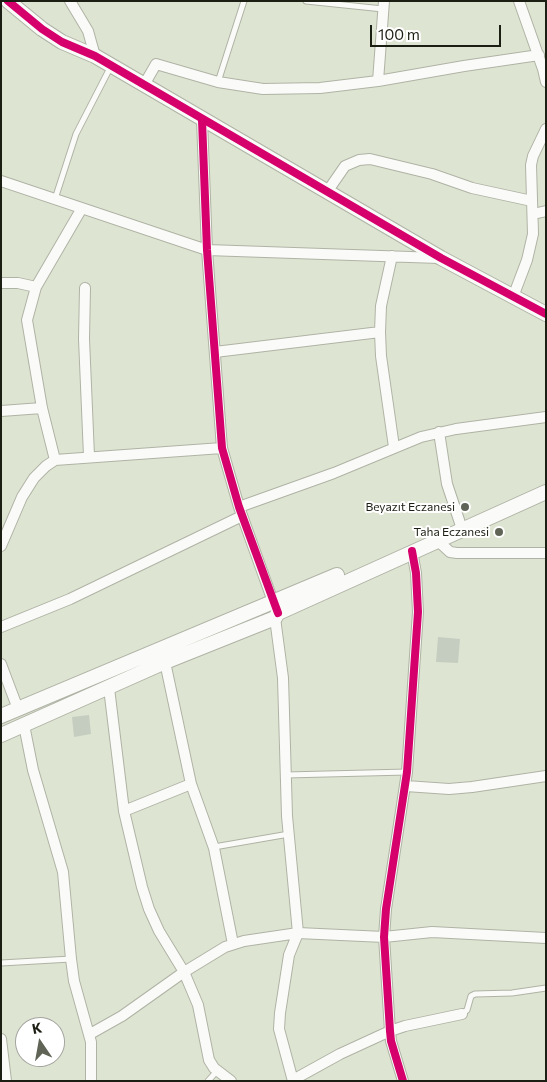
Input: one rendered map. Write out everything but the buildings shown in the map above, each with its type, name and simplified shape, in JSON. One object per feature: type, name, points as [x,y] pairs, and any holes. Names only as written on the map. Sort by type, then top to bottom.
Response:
[{"type":"main road","points":[[8,1],[42,29],[62,42],[95,56],[441,258],[546,314]]},
{"type":"main road","points":[[1,735],[109,688],[461,525],[546,482]]},
{"type":"main road","points":[[1,716],[275,611],[437,540],[461,525],[546,492]]},
{"type":"street","points":[[70,1],[88,31],[95,56]]},
{"type":"street","points":[[519,1],[539,55],[546,82]]},
{"type":"street","points":[[378,82],[383,5]]},
{"type":"street","points":[[144,85],[156,64],[218,82],[263,89],[320,88],[378,82],[464,66],[539,55]]},
{"type":"street","points":[[202,120],[207,250],[222,448],[240,512],[275,611],[283,678],[288,834],[298,933],[289,955],[280,1013],[281,1036],[293,1080],[340,1054],[390,1031],[462,1014]]},
{"type":"street","points":[[513,297],[528,260],[533,234],[534,214],[531,165],[533,156],[546,129]]},
{"type":"street","points":[[327,192],[345,166],[359,160],[370,159],[432,174],[472,188],[532,201]]},
{"type":"street","points":[[1,182],[207,250],[441,258]]},
{"type":"street","points":[[54,460],[42,408],[27,320],[36,286],[82,208]]},
{"type":"street","points":[[534,214],[546,211]]},
{"type":"street","points":[[392,256],[381,306],[380,332],[381,356],[394,447]]},
{"type":"street","points":[[1,283],[36,286]]},
{"type":"street","points":[[85,288],[84,339],[89,456]]},
{"type":"street","points":[[214,352],[380,332]]},
{"type":"street","points":[[1,411],[42,408]]},
{"type":"street","points":[[1,627],[70,599],[240,512],[394,447],[439,432],[546,417]]},
{"type":"street","points":[[439,432],[447,484],[461,525]]},
{"type":"street","points":[[1,546],[6,520],[34,478],[54,460],[222,448]]},
{"type":"street","points":[[437,540],[450,552],[457,553],[546,553]]},
{"type":"street","points":[[403,1081],[391,1041],[384,938],[386,910],[406,786],[418,612],[416,573],[412,551]]},
{"type":"street","points":[[165,662],[191,784],[214,848],[233,944]]},
{"type":"street","points":[[1,664],[18,709]]},
{"type":"street","points":[[109,688],[124,811],[142,887],[149,909],[184,972],[198,1005],[209,1060],[217,1071],[231,1081]]},
{"type":"street","points":[[24,725],[33,770],[63,872],[71,959],[77,995],[90,1034],[92,1049],[91,1081]]},
{"type":"street","points":[[406,786],[472,787],[546,776]]},
{"type":"street","points":[[124,811],[191,784]]},
{"type":"street","points":[[90,1034],[122,1016],[184,972],[226,947],[244,941],[298,933],[384,938],[432,932],[546,938]]},
{"type":"street","points":[[1,1039],[6,1081]]},
{"type":"lane","points":[[218,82],[244,1]]},
{"type":"lane","points":[[306,1],[383,5]]},
{"type":"lane","points":[[55,199],[76,134],[112,66]]},
{"type":"lane","points":[[286,775],[407,772]]},
{"type":"lane","points":[[214,848],[288,834]]},
{"type":"lane","points":[[1,963],[71,959]]},
{"type":"lane","points":[[462,1014],[467,1010],[471,996],[475,994],[512,993],[546,988]]},
{"type":"lane","points":[[208,1081],[217,1071]]},
{"type":"cycle path","points":[[8,1],[42,29],[62,42],[95,56],[441,258],[546,314]]},
{"type":"cycle path","points":[[202,120],[207,250],[222,448],[239,507],[278,613]]},
{"type":"cycle path","points":[[403,1081],[391,1041],[384,937],[386,909],[407,772],[418,612],[416,573],[412,551]]},
{"type":"place","name":"Beyazıt Eczanesi","points":[[465,507]]},
{"type":"place","name":"Taha Eczanesi","points":[[499,532]]}]
